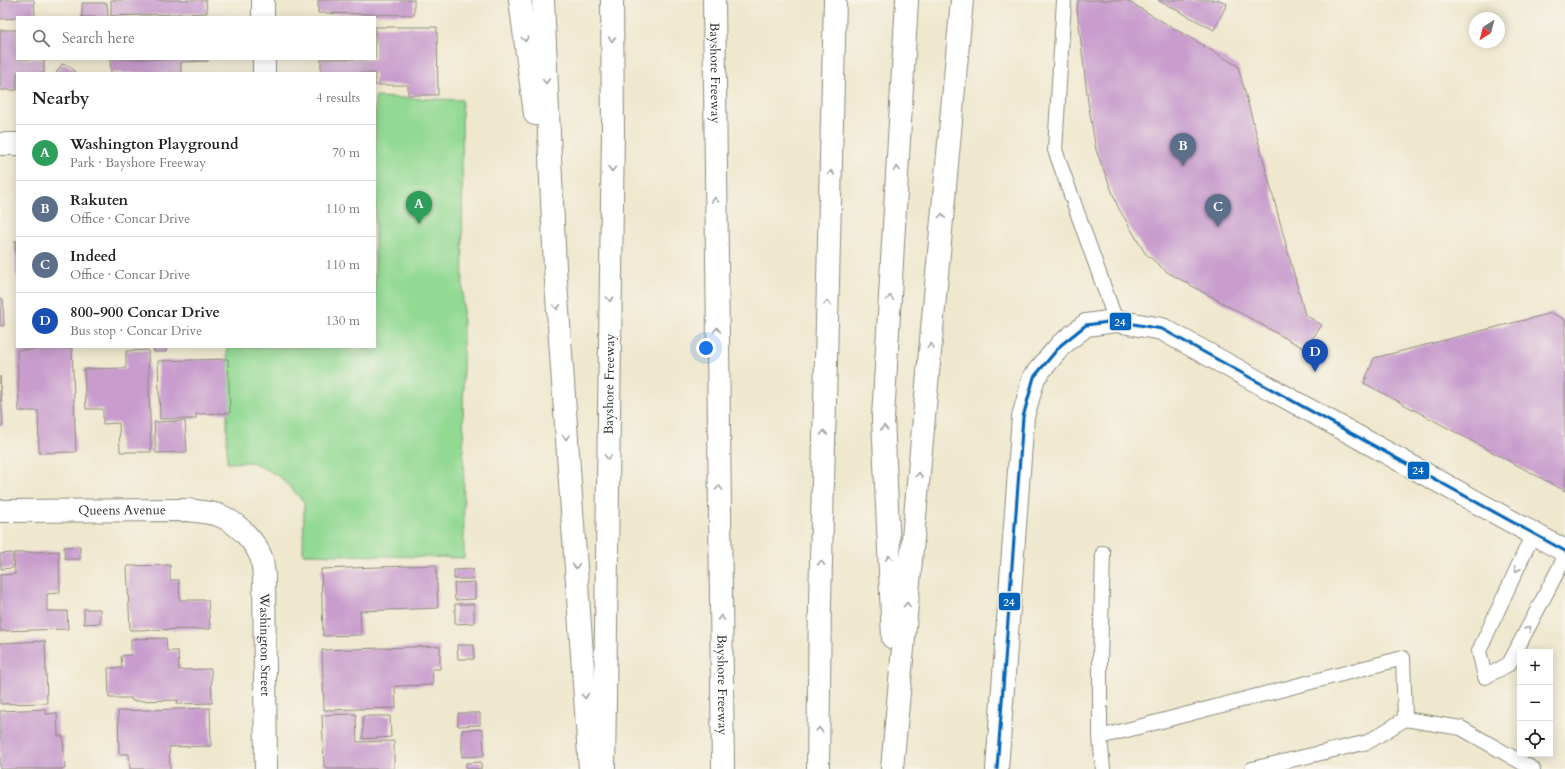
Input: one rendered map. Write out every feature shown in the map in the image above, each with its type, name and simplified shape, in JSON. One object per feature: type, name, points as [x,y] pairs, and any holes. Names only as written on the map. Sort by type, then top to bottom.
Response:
[{"type":"main road","points":[[263,0],[264,16]]},
{"type":"main road","points":[[520,0],[555,268]]},
{"type":"main road","points":[[543,0],[555,268],[590,769]]},
{"type":"main road","name":"Bayshore Freeway","points":[[604,769],[613,131],[612,0]]},
{"type":"main road","name":"Bayshore Freeway","points":[[714,0],[723,769]]},
{"type":"main road","points":[[818,769],[820,602],[835,0]]},
{"type":"main road","points":[[897,723],[883,418],[907,0]]},
{"type":"main road","points":[[892,769],[962,0]]},
{"type":"main road","points":[[264,60],[264,72]]},
{"type":"main road","points":[[0,144],[16,144]]},
{"type":"main road","points":[[996,769],[1023,417],[1034,377],[1061,345],[1086,326],[1116,321],[1162,329],[1565,551]]},
{"type":"main road","name":"Queens Avenue","points":[[0,511],[188,510],[208,512],[225,517],[240,528]]},
{"type":"main road","name":"Washington Street","points":[[240,528],[253,543],[262,558],[264,576],[266,769]]},
{"type":"lane","points":[[1064,0],[1055,150],[1116,321]]},
{"type":"lane","points":[[1533,534],[1479,651],[1485,677],[1509,664],[1565,557]]},
{"type":"lane","points":[[1103,553],[1100,737],[1103,769]]},
{"type":"lane","points":[[1100,737],[1403,658],[1405,719]]},
{"type":"lane","points":[[1260,768],[1368,742],[1405,719],[1461,728],[1533,769]]},
{"type":"green space","points":[[376,97],[462,100],[464,558],[303,554],[304,502],[280,477],[252,462],[227,463],[227,348],[376,348]]},
{"type":"building","points":[[0,0],[34,0],[35,16],[16,16],[16,18],[0,19]]},
{"type":"building","points":[[111,0],[206,0],[207,13],[111,16]]},
{"type":"building","points":[[318,0],[414,0],[414,15],[318,13]]},
{"type":"building","points":[[1078,0],[1126,0],[1238,66],[1305,315],[1322,325],[1305,349],[1167,272],[1145,253],[1118,207],[1096,150],[1088,102],[1077,9]]},
{"type":"building","points":[[1158,0],[1220,0],[1227,4],[1214,30]]},
{"type":"building","points":[[82,3],[107,3],[108,16],[82,16]]},
{"type":"building","points":[[376,27],[437,27],[438,95],[408,95],[408,85],[376,85],[376,72],[321,72],[321,60],[376,60]]},
{"type":"building","points":[[0,30],[16,30],[16,60],[44,60],[44,72],[16,72],[16,90],[0,90]]},
{"type":"building","points":[[110,60],[208,60],[181,62],[181,72],[111,72]]},
{"type":"building","points":[[62,64],[70,66],[75,72],[57,72]]},
{"type":"building","points":[[15,241],[16,241],[16,276]]},
{"type":"building","points":[[0,299],[3,299],[4,326],[0,326]]},
{"type":"building","points":[[1552,313],[1565,320],[1565,491],[1364,383],[1374,358]]},
{"type":"building","points":[[72,348],[76,452],[39,453],[38,411],[19,411],[17,350]]},
{"type":"building","points":[[153,348],[166,348],[166,352],[154,352]]},
{"type":"building","points":[[148,350],[151,452],[120,452],[119,423],[103,424],[103,409],[86,409],[84,369],[126,368],[126,351]]},
{"type":"building","points":[[228,359],[230,413],[196,414],[196,419],[160,419],[158,361]]},
{"type":"building","points":[[0,376],[3,426],[0,426]]},
{"type":"building","points":[[185,421],[187,452],[156,453],[154,422]]},
{"type":"building","points":[[80,546],[80,559],[65,559],[64,547]]},
{"type":"building","points":[[59,551],[60,593],[47,594],[47,611],[67,611],[68,629],[0,631],[0,575],[15,574],[14,553]]},
{"type":"building","points":[[12,553],[13,568],[1,569],[0,554]]},
{"type":"building","points":[[170,565],[170,580],[179,580],[180,600],[208,600],[210,629],[130,630],[127,566]]},
{"type":"building","points":[[436,565],[438,608],[360,611],[361,635],[323,636],[321,569]]},
{"type":"building","points":[[473,569],[474,579],[454,579],[454,570]]},
{"type":"building","points":[[475,582],[475,599],[455,600],[454,583]]},
{"type":"building","points":[[455,604],[474,604],[474,623],[455,624]]},
{"type":"building","points":[[84,609],[100,609],[100,623],[84,624]]},
{"type":"building","points":[[166,638],[167,651],[178,651],[179,670],[211,669],[212,703],[177,704],[178,700],[132,701],[131,698],[109,698],[108,668],[122,668],[121,656],[131,655],[131,639]]},
{"type":"building","points":[[45,641],[47,703],[0,704],[0,643]]},
{"type":"building","points":[[457,645],[474,645],[474,659],[458,659]]},
{"type":"building","points":[[440,646],[440,669],[432,669],[433,685],[395,686],[396,708],[324,710],[322,650]]},
{"type":"building","points":[[210,708],[211,746],[169,747],[170,769],[130,769],[129,754],[119,754],[118,711]]},
{"type":"building","points":[[46,709],[46,714],[57,713],[58,736],[63,736],[65,769],[0,769],[0,711]]},
{"type":"building","points":[[458,713],[480,713],[480,725],[458,726]]},
{"type":"building","points":[[356,714],[357,742],[394,741],[394,769],[327,769],[327,767],[324,767],[322,715]]},
{"type":"building","points":[[363,716],[390,716],[391,737],[363,739]]},
{"type":"building","points":[[483,729],[484,756],[462,757],[462,730]]},
{"type":"building","points":[[481,762],[481,769],[466,769],[466,763]]},
{"type":"transit line","name":"24","points":[[997,769],[1023,417],[1034,377],[1061,345],[1086,325],[1116,321],[1162,329],[1565,551]]},
{"type":"place","name":"Rakuten","points":[[1183,166]]},
{"type":"place","name":"Washington Playground","points":[[419,224]]},
{"type":"place","name":"Indeed","points":[[1218,227]]},
{"type":"place","name":"800-900 Concar Drive","points":[[1315,372]]}]
